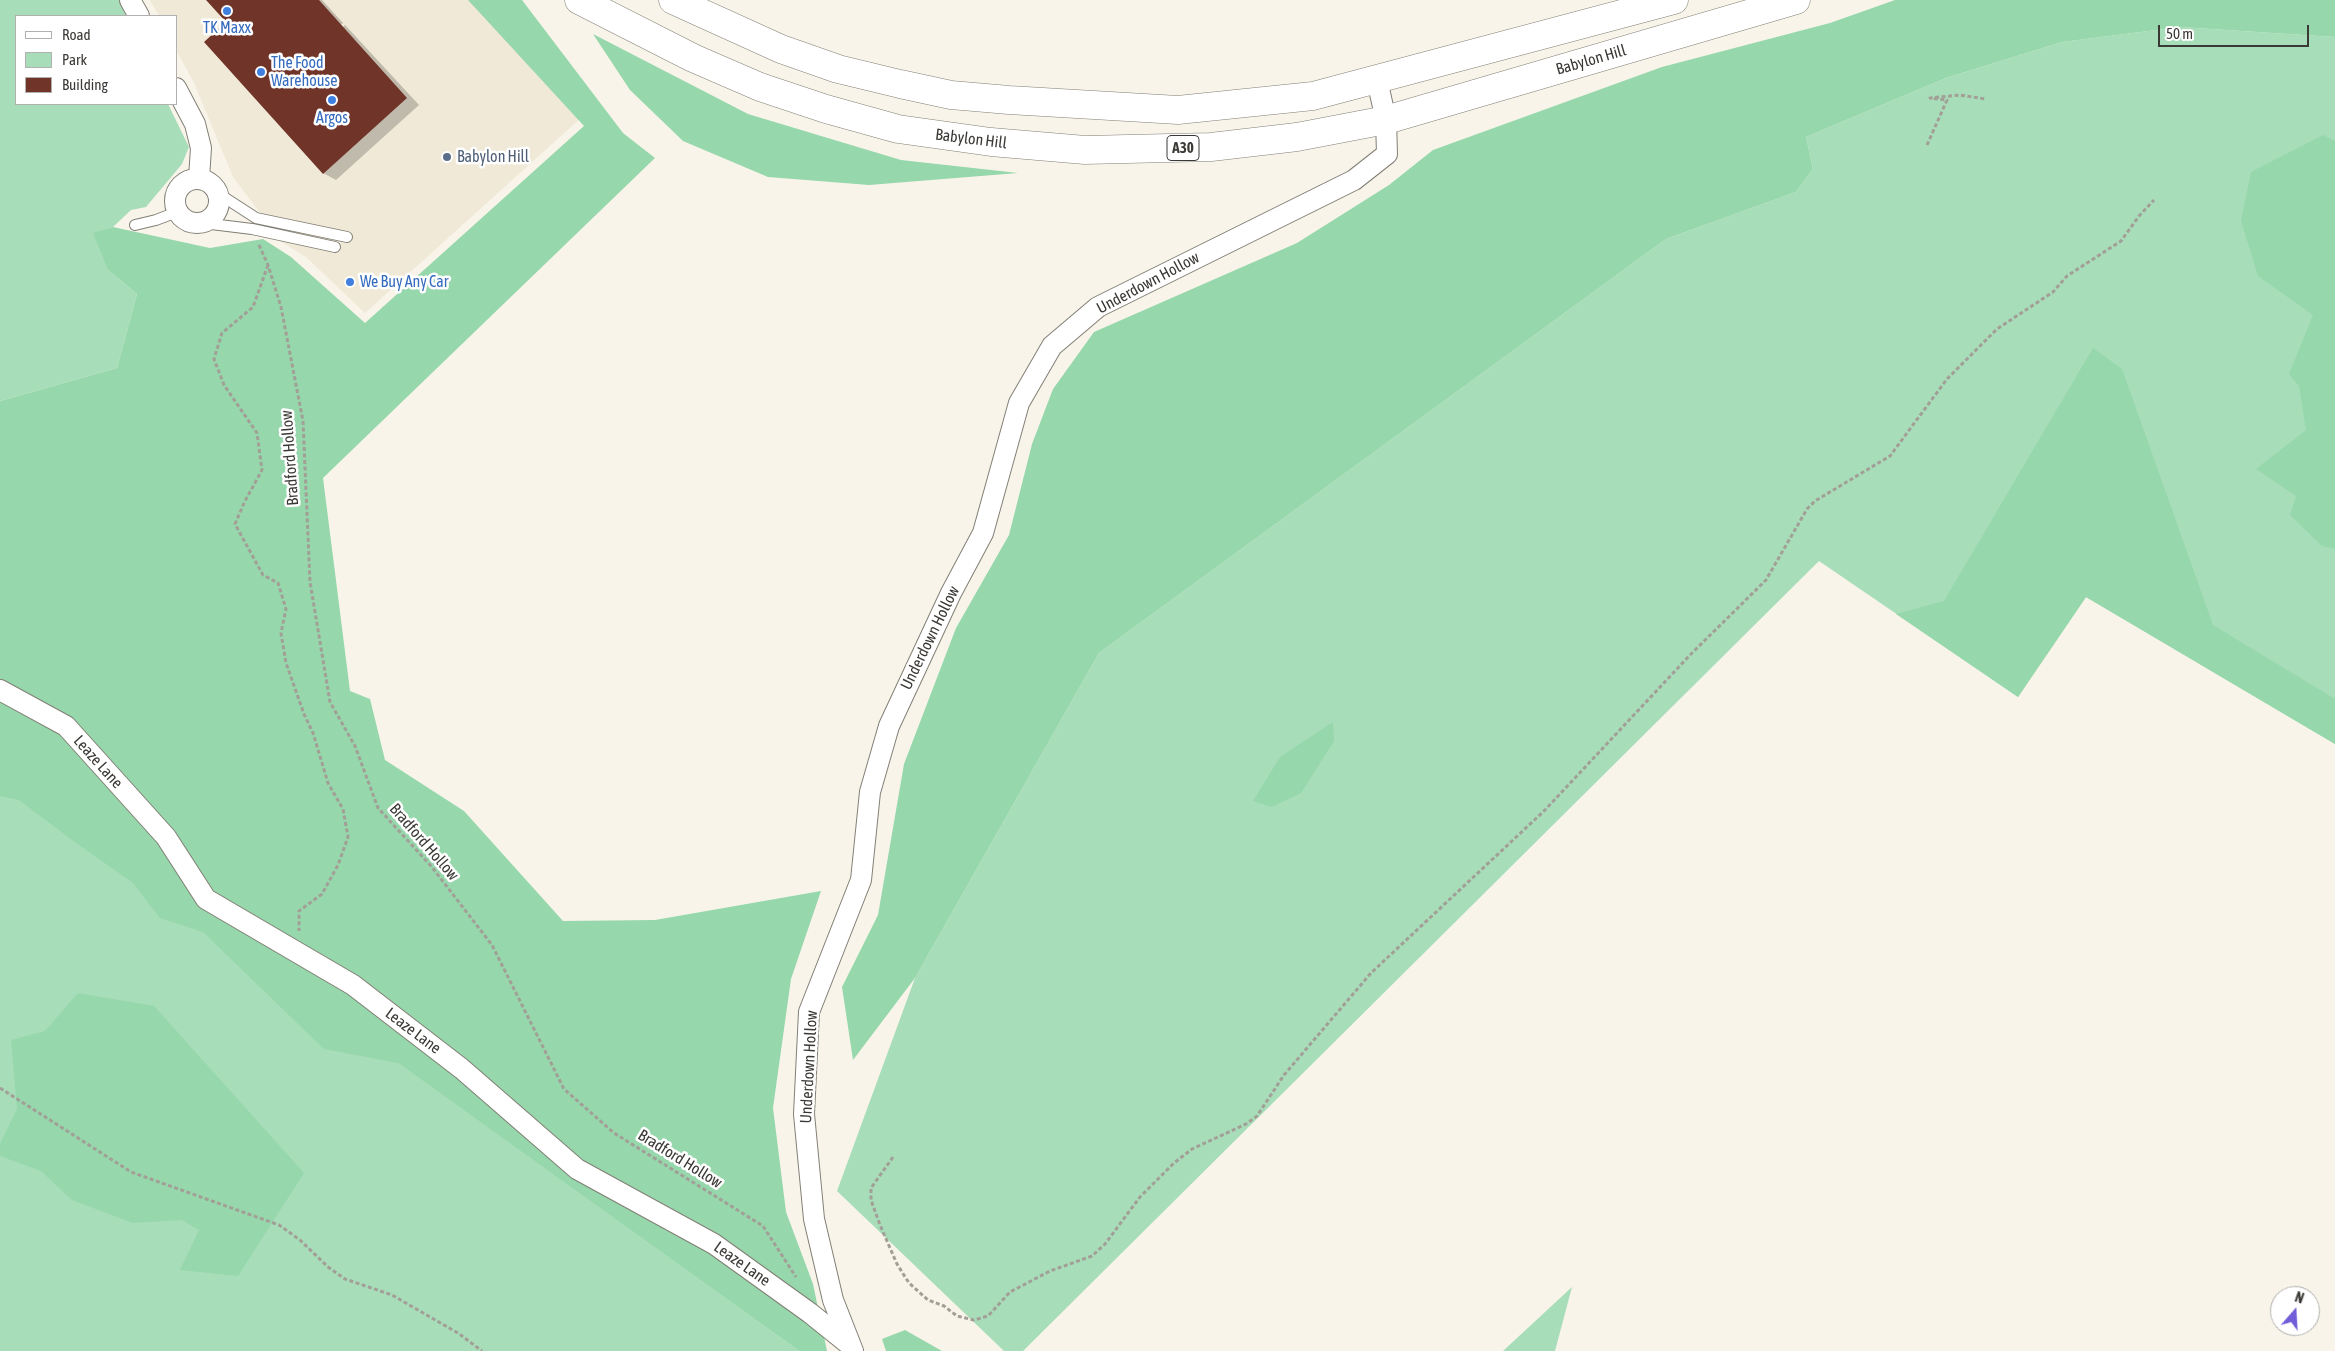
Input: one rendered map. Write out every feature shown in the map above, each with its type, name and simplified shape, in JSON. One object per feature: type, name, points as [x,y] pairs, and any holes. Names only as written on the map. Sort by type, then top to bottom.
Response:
[{"type":"main road","name":"Babylon Hill","points":[[579,0],[693,58],[760,87],[826,109],[898,129],[991,142],[1094,150],[1211,147],[1297,137],[1386,120],[1796,0]]},
{"type":"main road","points":[[673,0],[781,49],[838,69],[951,95],[1178,110],[1313,96],[1674,0]]},
{"type":"street","points":[[130,0],[138,15]]},
{"type":"street","points":[[1377,80],[1386,120]]},
{"type":"street","points":[[178,92],[195,124],[202,148],[199,178]]},
{"type":"street","name":"Underdown Hollow","points":[[853,1349],[833,1300],[814,1219],[804,1114],[810,1012],[861,880],[870,792],[889,726],[951,593],[983,533],[1019,403],[1052,346],[1098,307],[1354,180],[1387,154],[1386,120]]},
{"type":"street","points":[[199,178],[206,180],[214,186],[219,194],[220,205],[216,214],[203,223],[190,222],[177,212],[175,202],[176,192],[183,184],[192,179],[199,178]]},
{"type":"street","name":"Leaze Lane","points":[[0,690],[66,726],[166,838],[206,899],[353,985],[462,1069],[577,1169],[714,1244],[810,1313],[853,1349]]},
{"type":"lane","points":[[219,194],[256,218],[347,237]]},
{"type":"lane","points":[[134,226],[177,212]]},
{"type":"lane","points":[[252,229],[256,218]]},
{"type":"lane","points":[[203,223],[252,229],[335,247]]},
{"type":"path","points":[[1926,146],[1947,100],[1930,98],[1960,95],[1986,99]]},
{"type":"path","points":[[893,1157],[870,1188],[871,1200],[880,1225],[909,1283],[928,1300],[944,1306],[957,1316],[974,1320],[988,1316],[1010,1292],[1050,1271],[1092,1256],[1105,1244],[1140,1197],[1174,1163],[1192,1150],[1246,1124],[1257,1116],[1284,1075],[1371,973],[1544,811],[1692,654],[1766,580],[1807,509],[1815,501],[1890,456],[1947,379],[1997,329],[2053,292],[2067,276],[2121,241],[2138,216],[2154,200]]},
{"type":"path","name":"Bradford Hollow","points":[[252,229],[268,265],[281,307],[303,420],[310,582],[330,702],[355,746],[378,808],[431,866],[492,945],[564,1089],[614,1133],[763,1226],[805,1290],[810,1313]]},
{"type":"path","points":[[268,265],[254,307],[222,333],[214,359],[224,384],[257,433],[262,470],[244,501],[235,524],[263,575],[278,584],[286,609],[282,633],[286,663],[304,714],[313,733],[328,783],[343,809],[348,837],[338,865],[322,894],[299,911],[299,932]]},
{"type":"path","points":[[0,1088],[132,1172],[279,1225],[300,1240],[328,1267],[345,1279],[392,1295],[458,1333],[482,1351]]},
{"type":"shaded area","points":[[150,0],[475,0],[582,117],[365,313],[307,258],[282,242],[233,177],[194,83],[178,54],[178,15],[158,15]]},
{"type":"green space","points":[[0,0],[119,0],[126,15],[15,15],[15,105],[168,105],[189,147],[182,164],[146,207],[131,210],[113,227],[94,234],[107,269],[137,294],[117,368],[0,401]]},
{"type":"green space","points":[[468,0],[522,0],[623,133],[655,158],[323,478],[350,691],[370,699],[385,760],[464,811],[563,921],[655,920],[821,891],[791,979],[773,1108],[786,1212],[813,1284],[827,1351],[799,1351],[398,1063],[324,1049],[203,932],[160,918],[133,883],[19,800],[0,796],[0,401],[117,368],[137,294],[107,269],[93,233],[113,227],[210,248],[263,239],[291,257],[365,323],[584,126]]},
{"type":"green space","points":[[1895,0],[2335,0],[2335,37],[2180,27],[2062,42],[1946,78],[1806,137],[1813,169],[1796,192],[1666,239],[1099,653],[915,978],[853,1060],[842,987],[878,915],[904,764],[956,628],[1009,535],[1032,444],[1053,389],[1094,332],[1297,243],[1389,185],[1433,150],[1662,67],[1830,23]]},
{"type":"green space","points":[[2180,27],[2335,37],[2335,744],[2086,597],[2018,697],[1819,561],[1023,1351],[1004,1351],[837,1191],[915,978],[1099,653],[1666,239],[1796,192],[1813,169],[1806,137],[1946,78],[2062,42]]},
{"type":"green space","points":[[593,34],[748,114],[901,160],[1018,173],[869,185],[768,177],[683,141],[630,90]]},
{"type":"green space","points":[[2323,135],[2335,141],[2335,549],[2322,546],[2290,515],[2296,496],[2256,469],[2306,430],[2299,386],[2289,374],[2313,315],[2258,276],[2241,221],[2251,172]]},
{"type":"green space","points":[[2093,348],[2122,369],[2213,625],[2335,699],[2335,744],[2086,597],[2018,697],[1896,614],[1944,601]]},
{"type":"green space","points":[[1333,722],[1334,741],[1301,793],[1272,807],[1253,801],[1280,757]]},
{"type":"green space","points":[[0,777],[535,1161],[799,1351],[0,1351]]},
{"type":"green space","points":[[78,993],[154,1006],[304,1173],[238,1276],[180,1270],[199,1230],[182,1220],[133,1223],[72,1200],[41,1171],[0,1156],[0,1144],[17,1109],[11,1040],[45,1031]]},
{"type":"green space","points":[[1572,1287],[1555,1351],[1503,1351]]},
{"type":"green space","points":[[905,1330],[942,1351],[886,1351],[882,1339]]},
{"type":"building","points":[[206,0],[319,0],[407,98],[323,174],[204,42],[226,22]]},
{"type":"place","name":"TK Maxx","points":[[227,11]]},
{"type":"place","name":"The Food Warehouse","points":[[261,72]]},
{"type":"place","name":"Argos","points":[[332,100]]},
{"type":"place","name":"Babylon Hill","points":[[447,157]]},
{"type":"place","name":"We Buy Any Car","points":[[350,282]]}]
